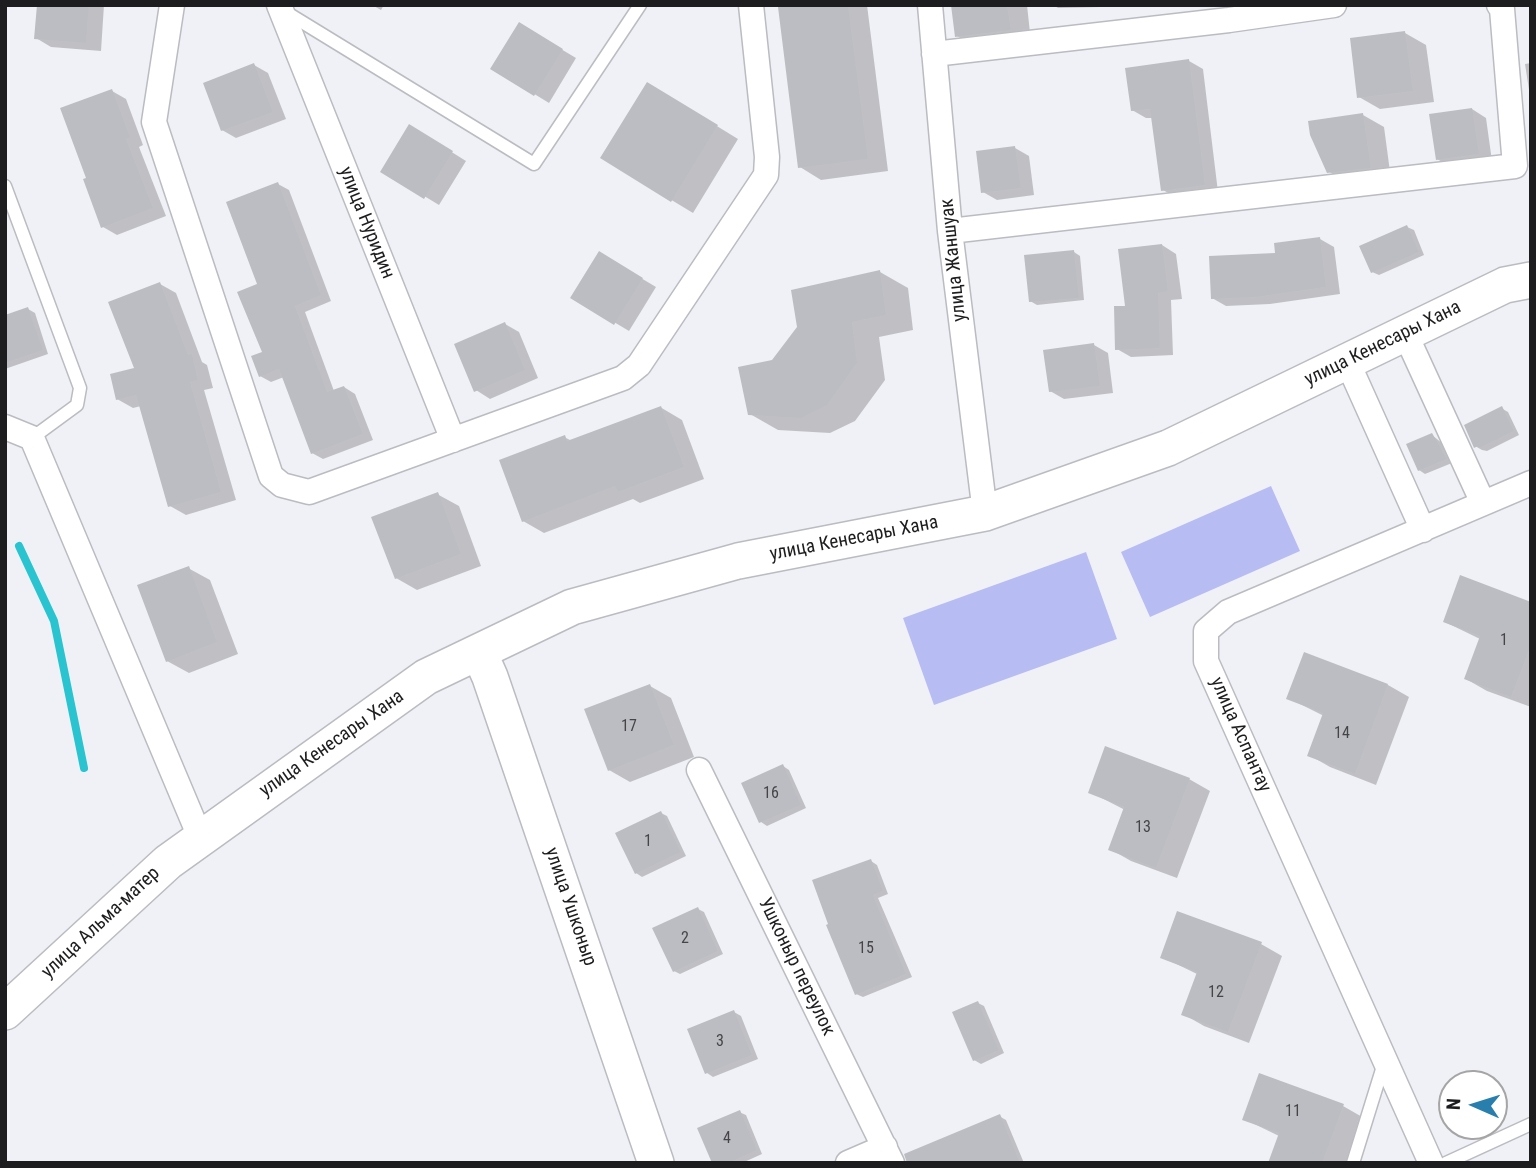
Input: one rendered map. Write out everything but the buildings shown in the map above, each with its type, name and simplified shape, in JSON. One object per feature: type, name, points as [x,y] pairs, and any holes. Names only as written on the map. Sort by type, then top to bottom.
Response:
[{"type":"street","points":[[172,5],[154,122],[271,476],[282,485],[309,492],[623,378],[639,365],[766,175],[767,157],[751,5]]},
{"type":"street","name":"улица Жаншуак","points":[[930,5],[950,231],[985,513]]},
{"type":"street","points":[[934,54],[1208,14],[1335,5]]},
{"type":"street","points":[[950,231],[1516,166],[1502,9],[1499,5]]},
{"type":"street","name":"улица Нуридин","points":[[280,7],[453,440]]},
{"type":"street","name":"улица Кенесары Хана","points":[[200,837],[426,677],[572,607],[738,561],[985,513],[1168,448],[1505,285],[1531,280]]},
{"type":"street","points":[[1405,333],[1483,503]]},
{"type":"street","points":[[1347,361],[1423,530]]},
{"type":"street","points":[[5,427],[32,438],[200,837]]},
{"type":"street","name":"улица Аспантау","points":[[1431,1163],[1206,660],[1206,631],[1228,612],[1531,483]]},
{"type":"street","name":"улица Ушконыр","points":[[479,652],[504,715],[656,1163]]},
{"type":"street","name":"Ушконыр переулок","points":[[699,771],[888,1155]]},
{"type":"street","name":"улица Альма-матер","points":[[5,1012],[168,862],[200,837]]},
{"type":"street","points":[[848,1163],[888,1155]]},
{"type":"lane","points":[[280,7],[534,164],[640,5]]},
{"type":"lane","points":[[5,186],[80,388],[77,405],[32,438]]},
{"type":"lane","points":[[1353,1163],[1385,1060]]},
{"type":"lane","points":[[1446,1163],[1531,1124]]},
{"type":"shaded area","points":[[1271,486],[1300,551],[1150,617],[1121,552]]},
{"type":"shaded area","points":[[1086,552],[1117,639],[934,705],[903,618]]},
{"type":"waterway","points":[[19,546],[54,621],[84,768]]}]
